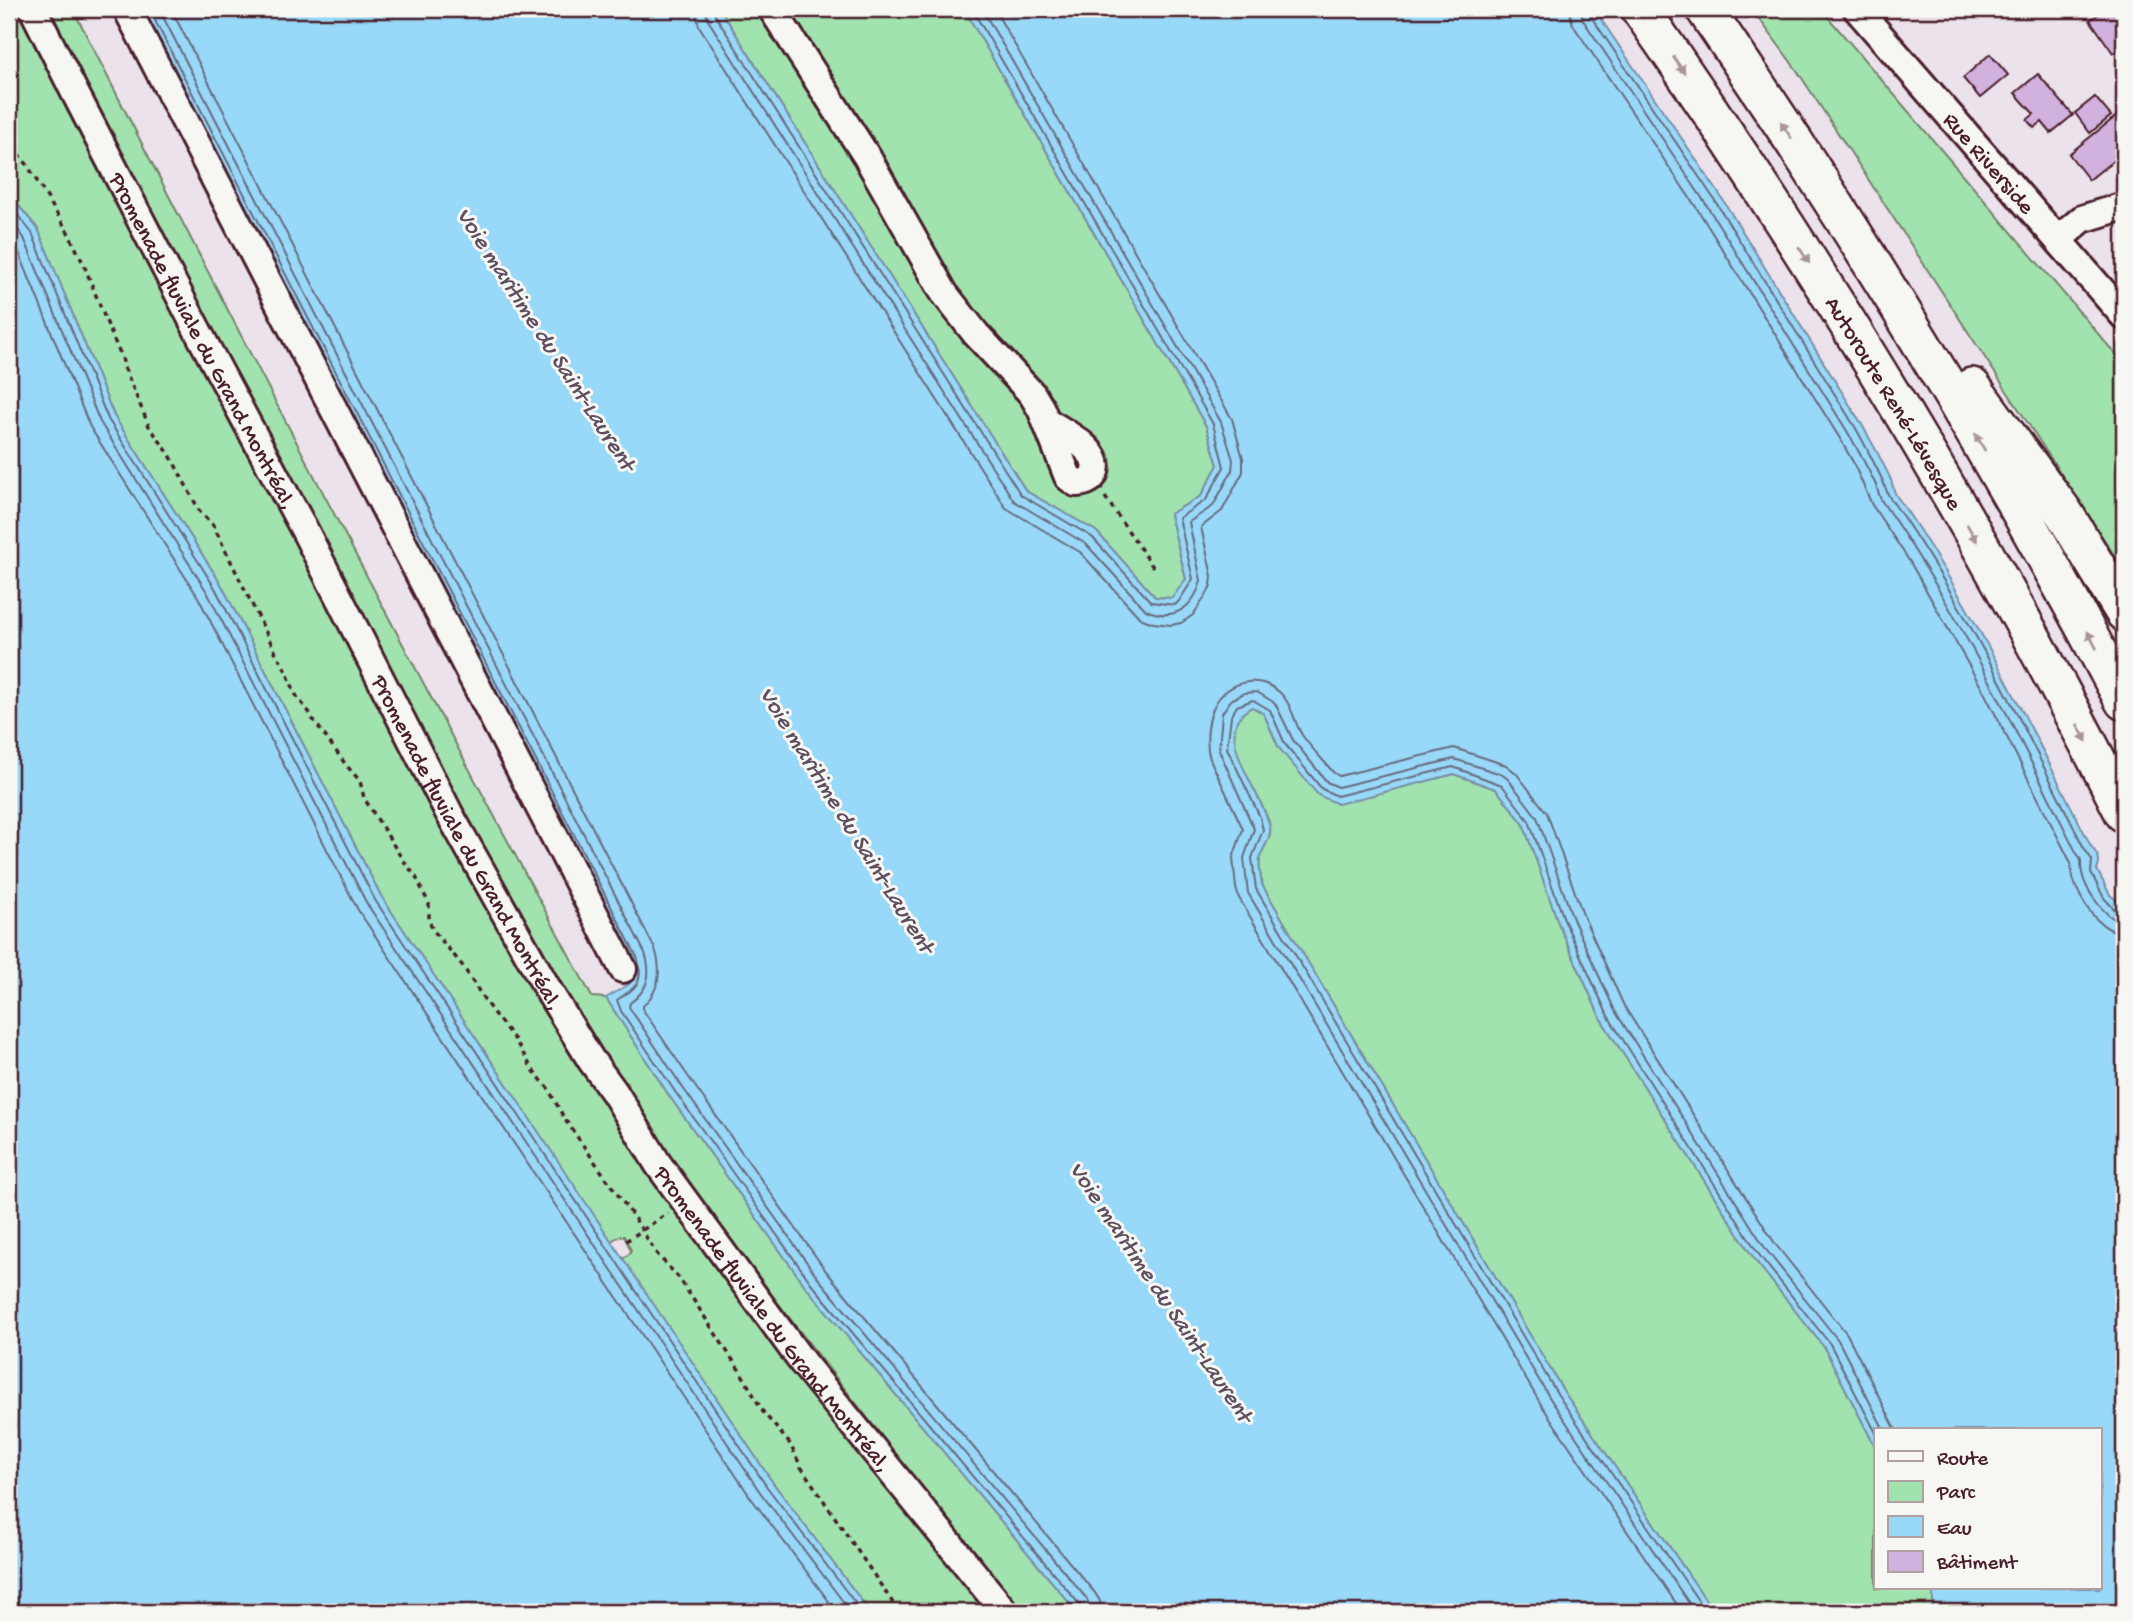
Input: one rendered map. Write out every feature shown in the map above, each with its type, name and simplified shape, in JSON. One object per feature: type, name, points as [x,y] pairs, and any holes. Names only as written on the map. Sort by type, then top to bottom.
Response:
[{"type":"highway","name":"Autoroute René-Lévesque","points":[[1640,9],[1757,182],[1915,434],[2021,619],[2124,813]]},
{"type":"highway","points":[[1704,9],[1824,187],[2064,513],[2124,612]]},
{"type":"highway","points":[[1824,187],[1970,426],[2052,568],[2124,701]]},
{"type":"street","name":"Promenade fluviale du Grand Montréal,","points":[[33,9],[384,688],[500,906],[551,995],[658,1164],[803,1363],[1005,1612]]},
{"type":"street","points":[[127,9],[623,969]]},
{"type":"street","points":[[772,9],[867,157],[944,293],[976,334],[1032,394],[1046,421],[1068,477],[1076,483],[1086,482],[1091,478]]},
{"type":"street","name":"Rue Riverside","points":[[1857,9],[2124,316]]},
{"type":"street","points":[[2059,239],[2082,219],[2124,206]]},
{"type":"path","points":[[9,136],[68,232],[84,265],[149,426],[170,455],[200,512],[213,525],[287,670],[301,704],[360,781],[364,798],[416,877],[429,904],[429,921],[433,930],[462,965],[491,1010],[515,1040],[533,1070],[548,1088],[564,1118],[656,1253],[679,1278],[742,1374],[763,1412],[790,1444],[802,1467],[899,1612]]},
{"type":"path","points":[[1091,478],[1153,567]]},
{"type":"path","points":[[626,1241],[685,1202]]},
{"type":"green space","points":[[9,9],[22,9],[547,1007],[992,1612],[870,1612],[773,1483],[623,1259],[631,1250],[624,1236],[611,1241],[381,896],[221,584],[114,416],[38,229],[9,194]]},
{"type":"green space","points":[[48,9],[73,9],[329,504],[592,997],[606,998],[670,1097],[806,1287],[1077,1612],[1019,1612],[659,1151],[576,1019],[440,771]]},
{"type":"green space","points":[[720,9],[964,9],[1206,426],[1218,465],[1201,496],[1170,514],[1186,579],[1173,598],[1155,597],[1096,531],[1026,491]]},
{"type":"green space","points":[[1752,9],[1821,9],[2124,364],[2124,570],[1796,69]]},
{"type":"green space","points":[[1252,706],[1264,714],[1279,748],[1337,804],[1454,774],[1496,789],[1523,823],[1559,925],[1601,1019],[1755,1260],[1824,1347],[1874,1444],[1874,1590],[1933,1590],[1933,1612],[1714,1612],[1564,1392],[1262,885],[1259,861],[1270,835],[1270,827],[1235,747],[1234,731],[1239,717]]},
{"type":"water","name":"Voie maritime du Saint-Laurent","points":[[141,9],[720,9],[1026,491],[1096,531],[1155,597],[1172,598],[1186,579],[1170,514],[1201,496],[1218,465],[1206,426],[964,9],[1594,9],[1718,192],[1861,423],[1888,473],[1896,495],[1950,579],[2023,711],[2097,854],[2097,870],[2110,895],[2119,902],[2124,912],[2124,1612],[1933,1612],[1933,1590],[2102,1590],[2102,1428],[1874,1428],[1874,1444],[1824,1347],[1755,1260],[1601,1019],[1559,925],[1523,823],[1496,789],[1454,774],[1338,804],[1318,795],[1279,748],[1264,714],[1252,707],[1239,717],[1235,731],[1236,746],[1242,763],[1270,828],[1270,835],[1259,861],[1262,885],[1564,1392],[1714,1612],[1077,1612],[806,1287],[670,1097],[606,998],[629,984],[633,977]]},
{"type":"water","points":[[9,194],[38,229],[114,416],[221,584],[381,896],[773,1483],[870,1612],[9,1612]]},
{"type":"building","points":[[2106,9],[2124,9],[2124,46],[2113,53],[2090,20]]},
{"type":"building","points":[[1990,54],[2008,75],[1980,98],[1963,78]]},
{"type":"building","points":[[2038,74],[2073,115],[2051,133],[2042,122],[2034,128],[2027,120],[2034,114],[2015,93]]},
{"type":"building","points":[[2095,97],[2111,116],[2090,133],[2075,113]]},
{"type":"building","points":[[2119,114],[2124,121],[2124,152],[2089,180],[2069,154]]}]
